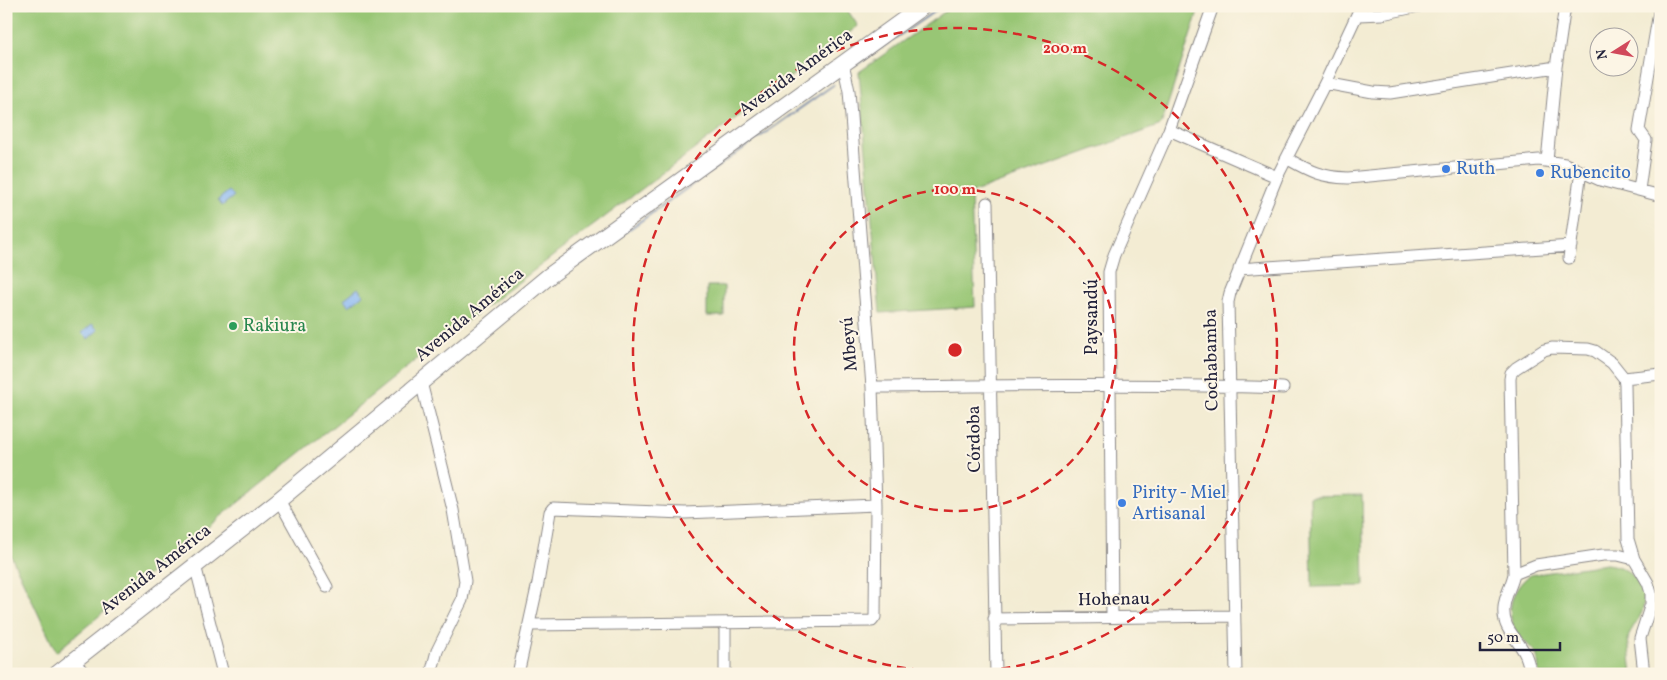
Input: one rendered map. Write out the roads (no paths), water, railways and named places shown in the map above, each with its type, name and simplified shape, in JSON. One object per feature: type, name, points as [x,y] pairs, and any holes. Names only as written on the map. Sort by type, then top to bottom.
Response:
[{"type":"main road","name":"Avenida América","points":[[56,674],[279,500],[549,276],[923,6]]},
{"type":"street","name":"Paysandú","points":[[1112,617],[1109,272],[1114,255],[1169,130],[1212,6]]},
{"type":"street","points":[[1360,11],[1382,14],[1419,6]]},
{"type":"street","points":[[1547,161],[1556,67],[1565,6]]},
{"type":"street","points":[[1639,190],[1646,140],[1639,130],[1660,6]]},
{"type":"street","name":"Cochabamba","points":[[1236,674],[1228,302],[1239,269],[1277,177],[1288,159],[1360,11]]},
{"type":"street","name":"Mbeyú","points":[[725,623],[872,621],[876,615],[876,505],[872,387],[849,90],[843,63]]},
{"type":"street","points":[[1325,83],[1373,92],[1390,93],[1556,67]]},
{"type":"street","points":[[1169,130],[1277,177]]},
{"type":"street","points":[[1288,159],[1312,172],[1328,177],[1348,178],[1547,161],[1565,164],[1600,180],[1661,196]]},
{"type":"street","points":[[1569,258],[1581,171]]},
{"type":"street","name":"Córdoba","points":[[987,204],[996,674]]},
{"type":"street","points":[[1239,269],[1571,246]]},
{"type":"street","points":[[1531,674],[1528,659],[1523,649],[1510,634],[1506,625],[1504,608],[1505,596],[1512,584],[1514,574],[1510,379],[1516,368],[1544,350],[1552,348],[1588,349],[1595,351],[1612,363],[1624,378],[1628,540],[1634,559],[1648,583],[1651,593],[1651,604],[1640,638],[1644,674]]},
{"type":"street","points":[[1624,378],[1661,374]]},
{"type":"street","points":[[421,382],[453,510],[465,581],[462,600],[437,651],[431,674]]},
{"type":"street","points":[[872,387],[1110,385],[1283,388]]},
{"type":"street","points":[[279,500],[327,587]]},
{"type":"street","points":[[518,674],[530,625],[550,512],[553,508],[685,513],[876,505]]},
{"type":"street","points":[[1514,574],[1536,565],[1603,555],[1618,555],[1634,559]]},
{"type":"street","points":[[195,565],[223,674]]},
{"type":"street","name":"Hohenau","points":[[994,619],[1234,616]]},
{"type":"street","points":[[530,625],[725,623],[725,674]]},
{"type":"street","points":[[73,661],[85,674]]},
{"type":"water","points":[[941,6],[943,6],[854,67]]},
{"type":"water","points":[[834,84],[581,264],[580,263]]},
{"type":"water","points":[[229,191],[234,196],[222,206],[218,200]]},
{"type":"water","points":[[358,288],[363,295],[349,306],[344,299]]},
{"type":"water","points":[[92,324],[98,330],[88,339],[82,333]]},
{"type":"place","name":"Ruth","points":[[1446,169]]},
{"type":"place","name":"Rubencito","points":[[1540,173]]},
{"type":"place","name":"Rakiura","points":[[233,326]]},
{"type":"place","name":"Pirity - Miel Artisanal","points":[[1122,503]]}]
